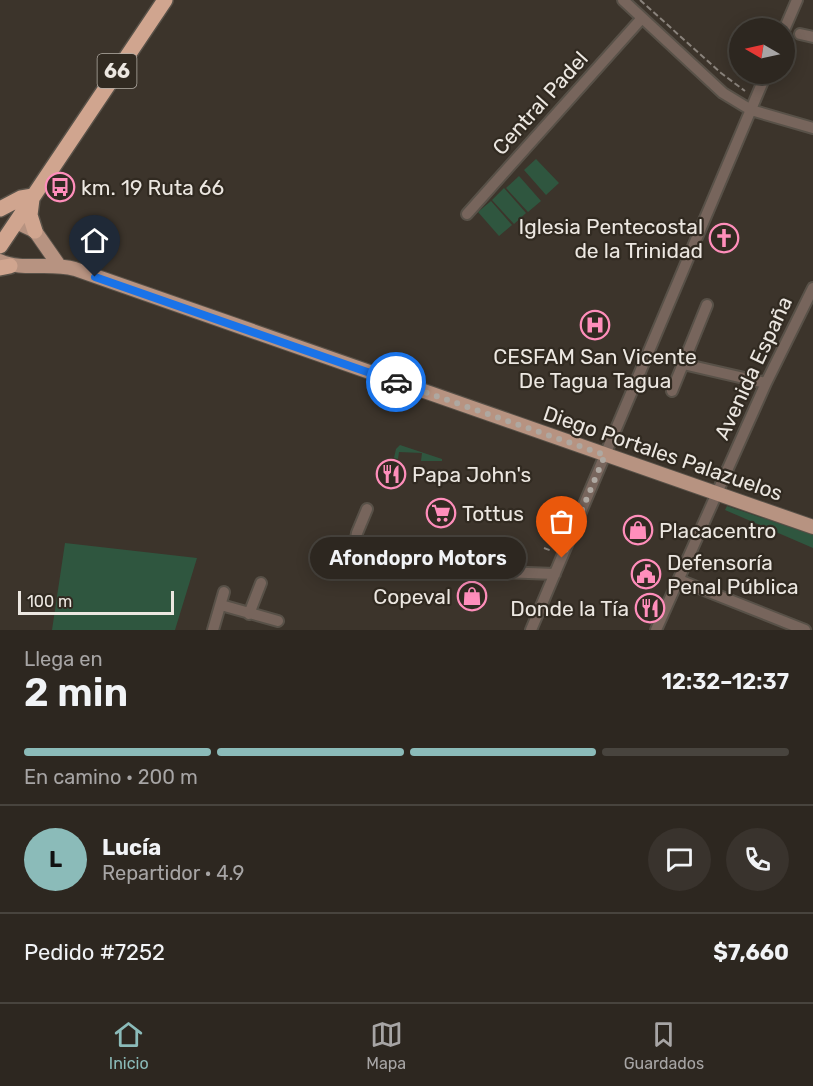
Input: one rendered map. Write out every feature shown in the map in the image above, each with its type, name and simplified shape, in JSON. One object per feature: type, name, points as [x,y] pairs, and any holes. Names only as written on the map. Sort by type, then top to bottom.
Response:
[{"type":"highway","name":"66","points":[[0,246],[165,0]]},
{"type":"highway","points":[[0,208],[21,198],[33,196],[30,215],[35,231]]},
{"type":"highway","points":[[0,215],[16,222]]},
{"type":"main road","points":[[16,222],[35,231],[58,264]]},
{"type":"main road","name":"Diego Portales Palazuelos","points":[[58,264],[813,527]]},
{"type":"main road","points":[[3,265],[58,264]]},
{"type":"street","points":[[623,0],[723,93],[751,110],[813,128]]},
{"type":"street","points":[[789,18],[797,0]]},
{"type":"street","name":"Central Padel","points":[[467,214],[642,18]]},
{"type":"street","points":[[800,34],[813,37]]},
{"type":"street","points":[[531,630],[762,84]]},
{"type":"street","name":"Avenida España","points":[[656,630],[766,383],[808,310],[813,288]]},
{"type":"street","points":[[672,391],[707,305]]},
{"type":"street","points":[[684,364],[766,383]]},
{"type":"street","points":[[367,509],[352,550],[352,561],[359,567],[555,574]]},
{"type":"street","points":[[679,579],[805,630]]},
{"type":"street","points":[[249,614],[261,583]]},
{"type":"street","points":[[213,630],[224,592]]},
{"type":"street","points":[[221,605],[278,621]]},
{"type":"path","points":[[640,0],[745,91]]},
{"type":"path","points":[[544,548],[552,551]]},
{"type":"green space","points":[[536,159],[559,183],[546,195],[524,170]]},
{"type":"green space","points":[[519,176],[541,201],[528,212],[506,188]]},
{"type":"green space","points":[[504,188],[526,213],[514,224],[492,200]]},
{"type":"green space","points":[[491,201],[512,225],[499,236],[478,212]]},
{"type":"green space","points":[[400,445],[442,459],[442,461],[421,461],[422,453],[399,452],[398,459],[394,458],[396,449]]},
{"type":"green space","points":[[727,506],[813,535],[813,548],[725,510]]},
{"type":"green space","points":[[65,543],[197,558],[175,630],[52,630]]},
{"type":"way so far","points":[[396,382],[605,455],[562,558]]},
{"type":"place","name":"km. 19 Ruta 66","points":[[60,187]]},
{"type":"place","name":"Iglesia Pentecostal de la Trinidad","points":[[724,238]]},
{"type":"place","name":"CESFAM San Vicente De Tagua Tagua","points":[[595,325]]},
{"type":"place","name":"Papa John's","points":[[391,474]]},
{"type":"place","name":"Tottus","points":[[441,513]]},
{"type":"place","name":"Placacentro","points":[[638,530]]},
{"type":"place","name":"Afondopro Motors","points":[[562,558]]},
{"type":"place","name":"Defensoría Penal Pública","points":[[646,574]]},
{"type":"place","name":"Copeval","points":[[472,596]]},
{"type":"place","name":"Donde la Tía","points":[[650,608]]},
{"type":"route","points":[[95,277],[396,382]]}]
